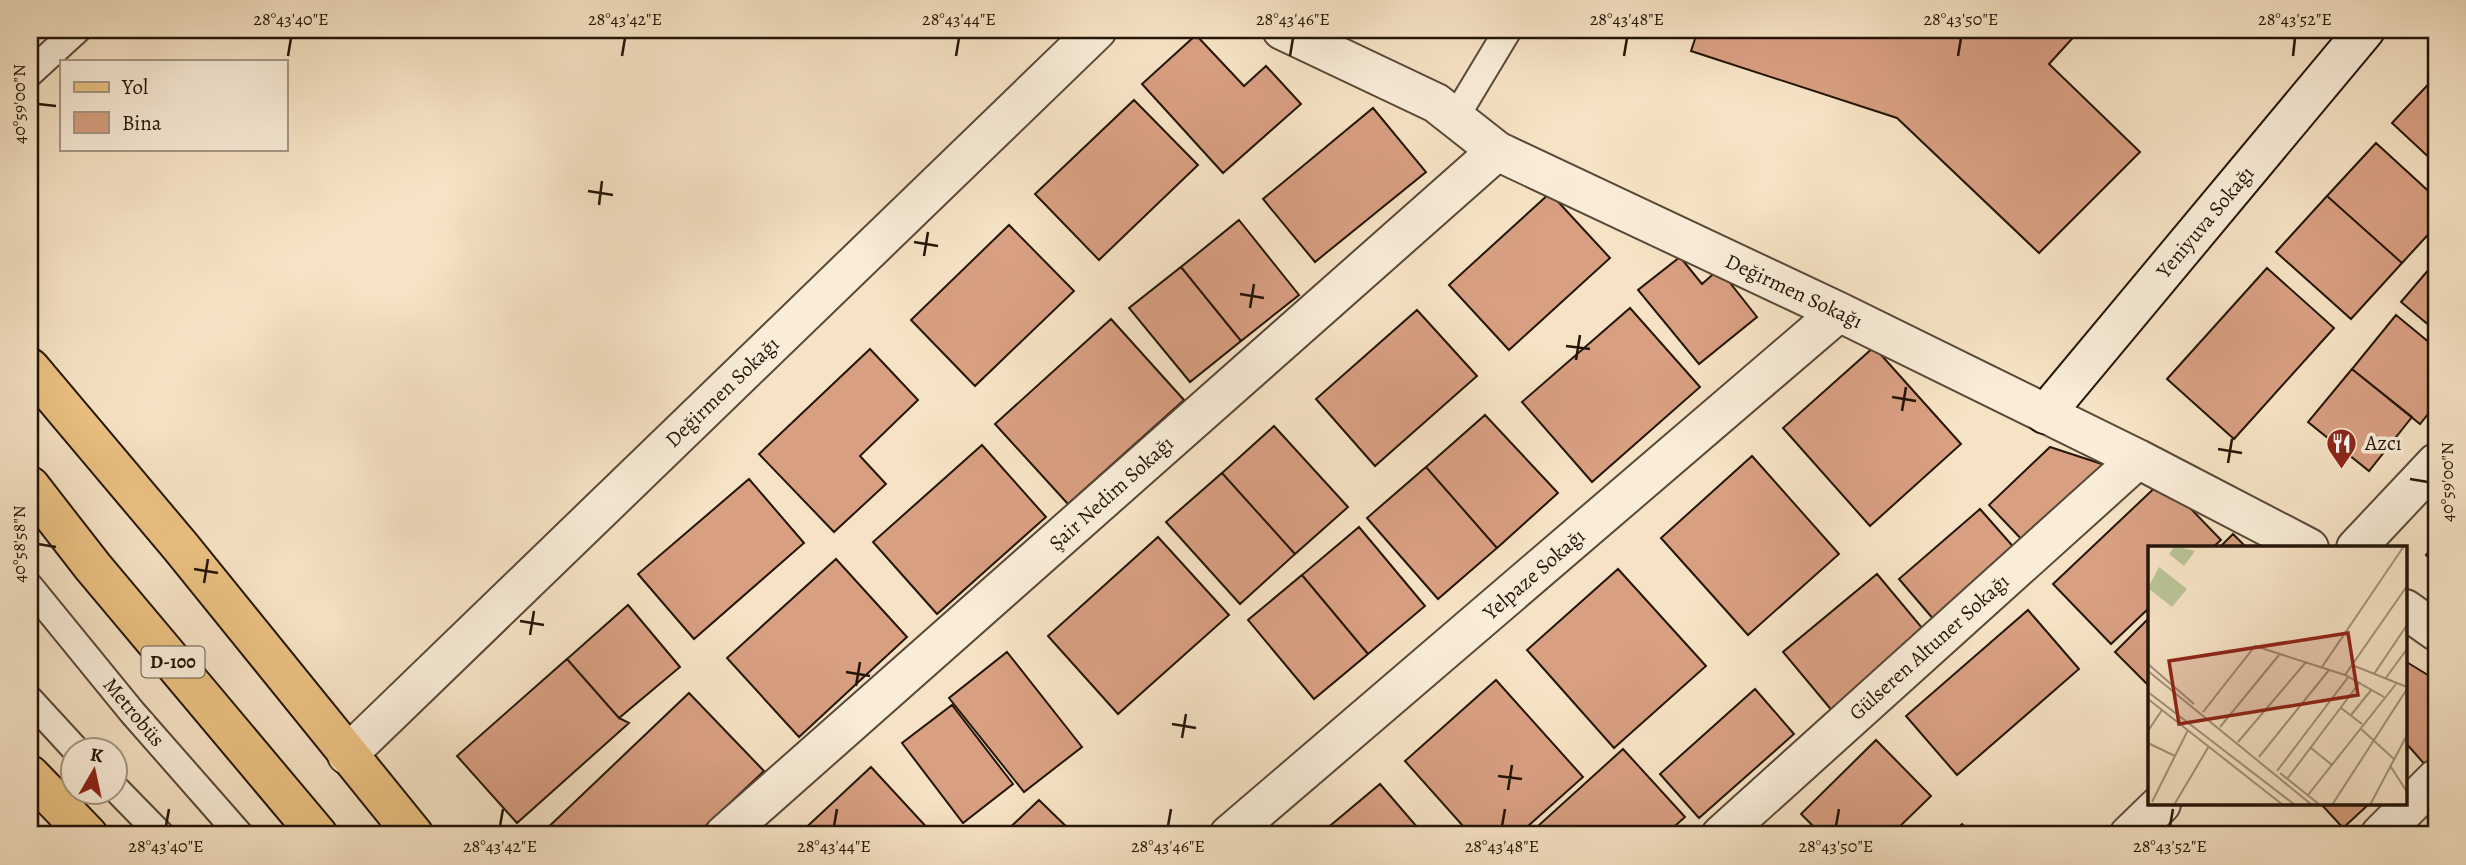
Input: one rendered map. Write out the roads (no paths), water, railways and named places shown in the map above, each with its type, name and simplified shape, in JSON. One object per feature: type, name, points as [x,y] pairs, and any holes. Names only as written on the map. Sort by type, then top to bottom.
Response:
[{"type":"main road","points":[[30,368],[180,546],[414,835]]},
{"type":"main road","name":"D-100","points":[[30,486],[93,567],[318,835]]},
{"type":"main road","points":[[30,775],[88,835]]},
{"type":"street","name":"Değirmen Sokağı","points":[[347,755],[1097,30]]},
{"type":"street","name":"Değirmen Sokağı","points":[[1282,30],[1436,103],[1497,151],[1839,312],[2305,546]]},
{"type":"street","name":"Yeniyuva Sokağı","points":[[2045,414],[2365,30]]},
{"type":"street","name":"Şair Nedim Sokağı","points":[[724,835],[1497,151]]},
{"type":"street","name":"Yelpaze Sokağı","points":[[1228,835],[1839,312]]},
{"type":"street","name":"Gülseren Altuner Sokağı","points":[[1721,835],[2138,460]]},
{"type":"street","points":[[2358,546],[2436,463]]},
{"type":"street","points":[[2406,610],[2436,631]]},
{"type":"street","points":[[2380,835],[2436,779]]},
{"type":"street","points":[[2129,835],[2159,806]]},
{"type":"lane","points":[[30,73],[77,30]]},
{"type":"lane","points":[[1455,118],[1508,30]]},
{"type":"lane","points":[[1493,54],[1517,30]]},
{"type":"lane","name":"Metrobüs","points":[[30,587],[132,712],[240,835]]},
{"type":"lane","points":[[30,700],[63,736]]},
{"type":"lane","points":[[130,803],[161,835]]},
{"type":"place","name":"Azcı","points":[[2342,470]]}]
